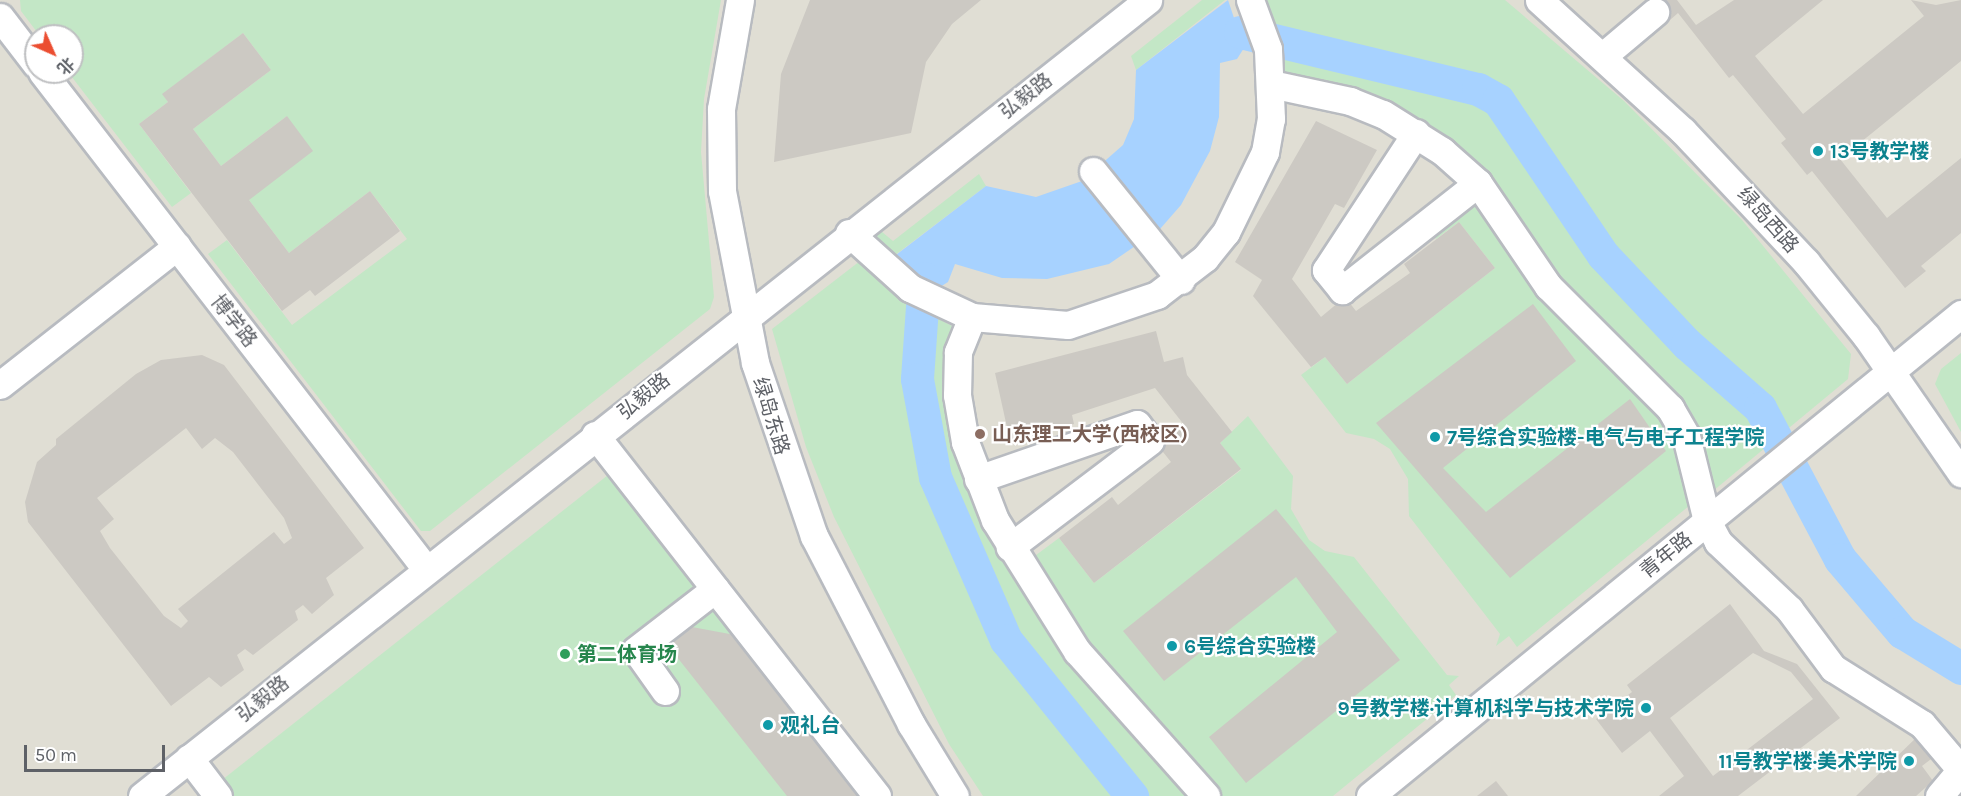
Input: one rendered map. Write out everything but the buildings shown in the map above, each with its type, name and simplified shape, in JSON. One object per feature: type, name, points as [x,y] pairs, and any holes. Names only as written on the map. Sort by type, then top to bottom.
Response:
[{"type":"street","name":"绿岛东路","points":[[740,0],[721,109],[722,191],[744,316],[782,456],[814,536],[910,724],[955,796]]},
{"type":"street","name":"弘毅路","points":[[142,796],[744,316],[1148,0]]},
{"type":"street","name":"绿岛西路","points":[[1539,0],[1604,55],[1743,192],[1891,371],[1961,473]]},
{"type":"street","points":[[849,233],[910,288],[939,305],[972,317],[1068,326],[1128,309],[1181,280],[1243,207],[1265,152],[1271,84],[1268,49],[1254,8]]},
{"type":"street","points":[[1604,55],[1655,12]]},
{"type":"street","points":[[0,17],[24,48]]},
{"type":"street","name":"博学路","points":[[51,84],[426,569]]},
{"type":"street","points":[[1271,84],[1350,100],[1416,133],[1478,183],[1548,286],[1670,408],[1686,436],[1707,521],[1743,570],[1789,609],[1833,668],[1922,724],[1961,770],[1939,796]]},
{"type":"street","points":[[1416,133],[1326,270],[1342,290],[1478,183]]},
{"type":"street","points":[[1093,171],[1181,280]]},
{"type":"street","points":[[0,385],[177,246]]},
{"type":"street","name":"青年路","points":[[1370,796],[1961,314]]},
{"type":"street","points":[[972,317],[958,352],[957,395],[978,479],[1010,547],[1077,651],[1206,796]]},
{"type":"street","points":[[978,479],[1137,424],[1150,441],[1010,547]]},
{"type":"street","points":[[595,435],[877,796]]},
{"type":"street","points":[[665,690],[636,650],[715,589]]},
{"type":"street","points":[[189,758],[218,796]]},
{"type":"shaded area","name":"山东理工大学(西校区)","points":[[0,0],[1961,0],[1961,796],[0,796]]},
{"type":"green space","points":[[20,0],[721,0],[704,99],[701,152],[714,297],[710,309],[430,531],[421,531],[208,254],[227,240],[292,325],[407,239],[370,191],[289,253],[249,200],[287,116],[221,166],[193,129],[271,70],[243,33],[163,94],[168,102],[139,124],[191,193],[172,207],[77,84],[84,84],[84,24],[31,24],[21,11]]},
{"type":"green space","points":[[1202,0],[1225,0],[1136,70],[1131,56]]},
{"type":"green space","points":[[1266,0],[1505,0],[1624,101],[1742,220],[1851,354],[1848,379],[1707,496],[1698,448],[1455,151],[1287,84]]},
{"type":"green space","points":[[979,174],[986,186],[886,262],[863,237],[876,227],[893,241]]},
{"type":"green space","points":[[1481,195],[1675,427],[1695,501],[1517,647],[1509,636],[1496,646],[1500,634],[1409,516],[1408,479],[1390,449],[1374,439],[1346,433],[1301,375],[1325,357],[1347,384],[1495,268],[1459,222],[1436,239],[1431,233]]},
{"type":"green space","points":[[860,261],[904,301],[958,329],[979,498],[1196,796],[983,796],[949,744],[834,517],[806,447],[772,329]]},
{"type":"green space","points":[[1961,353],[1961,432],[1935,384],[1941,369]]},
{"type":"green space","points":[[1248,416],[1293,476],[1291,509],[1309,540],[1325,551],[1354,557],[1447,675],[1459,676],[1449,685],[1456,695],[1333,796],[1215,796],[1118,694],[1028,561],[1059,538],[1094,583],[1241,470],[1220,443]]},
{"type":"green space","name":"第二体育场","points":[[608,475],[861,796],[234,796],[222,780]]},
{"type":"water","points":[[1228,0],[1244,48],[1237,59],[1220,63],[1219,117],[1210,151],[1181,205],[1160,229],[1109,264],[1047,279],[1002,278],[955,264],[948,282],[940,287],[892,258],[986,186],[1036,197],[1082,181],[1123,145],[1134,119],[1136,70]]},
{"type":"waterway","points":[[1240,32],[1478,89],[1498,100],[1603,255],[1687,344],[1760,408],[1840,559],[1902,632],[1961,668]]},
{"type":"waterway","points":[[924,278],[917,379],[935,477],[1006,640],[1132,796]]},
{"type":"place","name":"13号教学楼","points":[[1818,151]]},
{"type":"place","name":"山东理工大学(西校区)","points":[[980,434]]},
{"type":"place","name":"7号综合实验楼-电气与电子工程学院","points":[[1435,437]]},
{"type":"place","name":"6号综合实验楼","points":[[1172,646]]},
{"type":"place","name":"第二体育场","points":[[565,654]]},
{"type":"place","name":"9号教学楼·计算机科学与技术学院","points":[[1646,708]]},
{"type":"place","name":"观礼台","points":[[768,725]]},
{"type":"place","name":"11号教学楼·美术学院","points":[[1909,761]]}]
